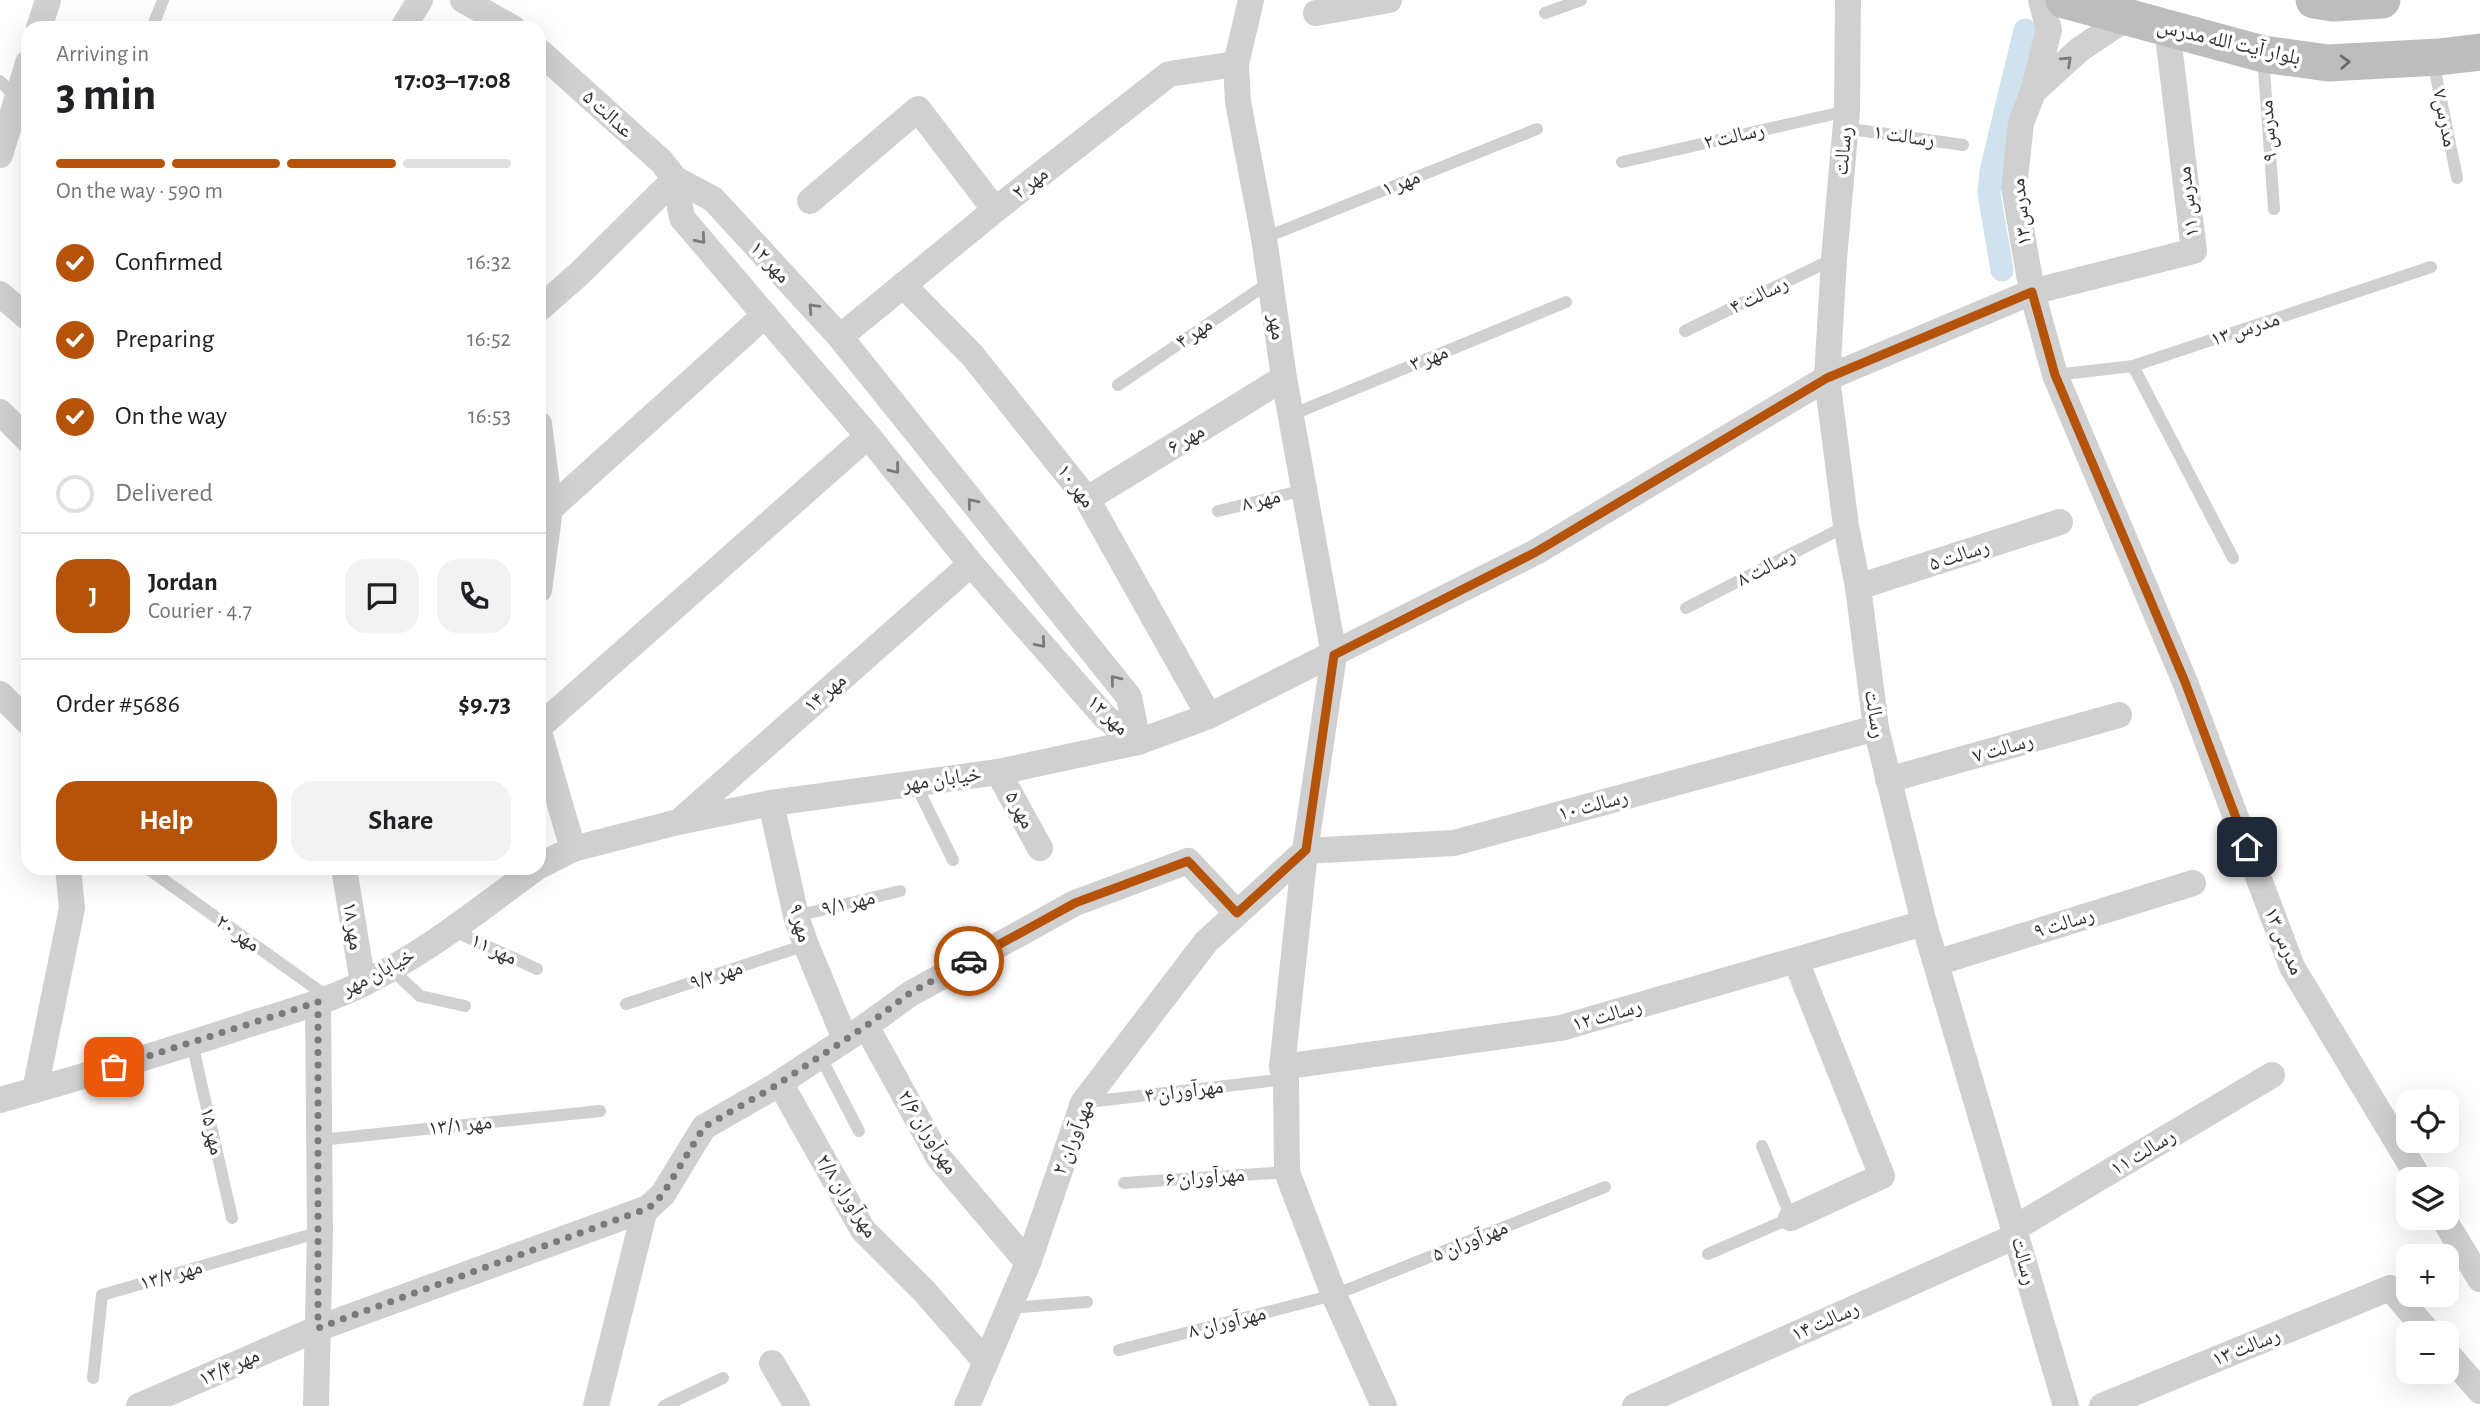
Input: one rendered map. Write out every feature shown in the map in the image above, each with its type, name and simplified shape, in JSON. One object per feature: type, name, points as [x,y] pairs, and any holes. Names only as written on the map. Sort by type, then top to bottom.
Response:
[{"type":"main road","name":"بلوار آیت الله مدرس","points":[[2064,0],[2263,54],[2328,63],[2432,58],[2480,52]]},
{"type":"main road","points":[[2314,0],[2333,4],[2382,0]]},
{"type":"street","points":[[41,21],[48,0]]},
{"type":"street","points":[[407,21],[420,0]]},
{"type":"street","points":[[463,0],[500,21]]},
{"type":"street","name":"مهر","points":[[1251,0],[1236,64],[1238,102],[1264,238],[1284,378],[1334,655],[1306,850],[1284,1073],[1287,1172]]},
{"type":"street","points":[[1316,13],[1389,0]]},
{"type":"street","name":"رسالت","points":[[1849,0],[1845,119],[1827,378],[1876,728],[1924,923],[2015,1232],[2061,1404]]},
{"type":"street","name":"مدرس۱۳","points":[[2032,292],[2014,187],[2021,123],[2033,92],[2049,30],[2041,0]]},
{"type":"street","name":"مدرس۱۳","points":[[2033,92],[2079,50],[2128,17]]},
{"type":"street","name":"مدرس ۱۱","points":[[2032,292],[2194,251],[2167,28]]},
{"type":"street","name":"عدالت ۵","points":[[546,57],[662,162],[675,178]]},
{"type":"street","name":"مهر ۲","points":[[840,337],[1169,74],[1236,64]]},
{"type":"street","points":[[0,155],[7,105],[21,78]]},
{"type":"street","points":[[810,201],[918,109],[995,211]]},
{"type":"street","points":[[546,303],[580,273],[675,178]]},
{"type":"street","name":"مهر ۱۲","points":[[675,178],[682,218],[868,436],[971,564],[1105,717],[1138,742]]},
{"type":"street","name":"مهر ۱۲","points":[[675,178],[713,199],[840,337],[1129,698],[1138,742]]},
{"type":"street","name":"مهر ۱۰","points":[[903,285],[972,355],[1087,499],[1209,716]]},
{"type":"street","name":"مدرس ۱۳","points":[[2032,292],[2055,375],[2185,682],[2292,967],[2412,1167]]},
{"type":"street","name":"خیابان مهر","points":[[546,863],[573,849],[678,822],[771,803],[998,772],[1138,742],[1209,716],[1536,552],[1827,378],[2032,292]]},
{"type":"street","points":[[0,294],[21,312]]},
{"type":"street","points":[[550,509],[765,315]]},
{"type":"street","points":[[838,402],[870,376]]},
{"type":"street","name":"مهر ۶","points":[[1087,499],[1284,378]]},
{"type":"street","points":[[0,412],[21,433]]},
{"type":"street","points":[[546,724],[868,436]]},
{"type":"street","points":[[546,478],[550,509],[546,525]]},
{"type":"street","name":"رسالت ۵","points":[[1858,587],[2060,522]]},
{"type":"street","name":"مهر ۱۴","points":[[678,822],[971,564]]},
{"type":"street","points":[[0,694],[21,715]]},
{"type":"street","name":"رسالت ۷","points":[[1888,780],[2119,715]]},
{"type":"street","name":"رسالت ۱۰","points":[[1306,850],[1454,844],[1876,728]]},
{"type":"street","points":[[546,754],[573,849]]},
{"type":"street","name":"مهر ۵","points":[[998,772],[1040,848]]},
{"type":"street","name":"مهر ۹","points":[[771,803],[796,916],[806,945],[855,1032]]},
{"type":"street","name":"مهرآوران ۲","points":[[967,1406],[1028,1263],[1083,1103],[1206,942],[1306,850]]},
{"type":"street","points":[[596,1406],[645,1209],[663,1194],[704,1127],[780,1083],[910,993],[1075,903],[1188,861],[1237,913]]},
{"type":"street","points":[[35,1090],[72,908],[69,875]]},
{"type":"street","name":"مهر ۱۸","points":[[345,875],[363,984]]},
{"type":"street","name":"خیابان مهر","points":[[0,1100],[192,1043],[324,1000],[363,984],[391,969],[527,875]]},
{"type":"street","name":"رسالت ۹","points":[[1936,963],[2193,883]]},
{"type":"street","name":"رسالت ۱۲","points":[[1284,1073],[1561,1028],[1924,923]]},
{"type":"street","points":[[1791,1218],[1882,1176],[1796,961]]},
{"type":"street","points":[[316,1406],[324,1000]]},
{"type":"street","name":"مهرآوران ۲/۶","points":[[855,1032],[939,1158],[1028,1263]]},
{"type":"street","name":"رسالت ۱۱","points":[[2015,1232],[2272,1075]]},
{"type":"street","name":"مهرآوران ۲/۸","points":[[780,1083],[863,1230],[924,1291],[985,1361]]},
{"type":"street","points":[[1287,1172],[1334,1295],[1384,1406]]},
{"type":"street","name":"مهر ۱۳/۴","points":[[139,1406],[318,1328],[645,1209]]},
{"type":"street","points":[[2450,1230],[2480,1279]]},
{"type":"street","name":"رسالت ۱۴","points":[[1635,1406],[2015,1232]]},
{"type":"street","name":"رسالت ۱۳","points":[[2102,1406],[2390,1288],[2419,1321]]},
{"type":"street","points":[[772,1363],[797,1406]]},
{"type":"street","points":[[2459,1367],[2480,1391]]},
{"type":"lane","points":[[155,21],[163,0]]},
{"type":"lane","points":[[1545,13],[1581,0]]},
{"type":"lane","name":"مدرس ۹","points":[[2263,54],[2274,209]]},
{"type":"lane","name":"مدرس۷","points":[[2432,58],[2457,178]]},
{"type":"lane","name":"رسالت ۱","points":[[1845,119],[1963,145]]},
{"type":"lane","name":"رسالت ۲","points":[[1622,162],[1845,119]]},
{"type":"lane","name":"مهر ۱","points":[[1264,238],[1537,129]]},
{"type":"lane","name":"رسالت ۴","points":[[1685,331],[1834,259]]},
{"type":"lane","name":"مدرس ۱۳","points":[[2055,375],[2133,366],[2431,267]]},
{"type":"lane","name":"مهر ۴","points":[[1118,385],[1270,282]]},
{"type":"lane","name":"مهر ۳","points":[[1291,415],[1566,302]]},
{"type":"lane","points":[[2133,366],[2233,558]]},
{"type":"lane","name":"مهر ۸","points":[[1218,511],[1304,489]]},
{"type":"lane","name":"رسالت ۸","points":[[1686,608],[1846,526]]},
{"type":"lane","points":[[915,783],[953,860]]},
{"type":"lane","name":"مهر ۲۰","points":[[156,875],[324,1000]]},
{"type":"lane","name":"مهر ۹/۱","points":[[796,916],[900,891]]},
{"type":"lane","name":"مهر ۱۱","points":[[451,929],[537,969]]},
{"type":"lane","name":"مهر ۹/۲","points":[[626,1004],[806,945]]},
{"type":"lane","points":[[391,969],[420,996],[465,1006]]},
{"type":"lane","name":"مهر ۱۵","points":[[192,1043],[232,1218]]},
{"type":"lane","points":[[820,1056],[859,1131]]},
{"type":"lane","name":"مهرآوران ۴","points":[[1083,1103],[1284,1073]]},
{"type":"lane","name":"مهر ۱۳/۱","points":[[320,1140],[600,1111]]},
{"type":"lane","points":[[1708,1254],[1791,1218],[1762,1146]]},
{"type":"lane","name":"مهرآوران ۶","points":[[1124,1183],[1287,1172]]},
{"type":"lane","name":"مهرآوران ۵","points":[[1334,1295],[1605,1186]]},
{"type":"lane","name":"مهر ۱۳/۲","points":[[93,1378],[102,1295],[320,1232]]},
{"type":"lane","name":"مهرآوران ۸","points":[[1119,1350],[1334,1295]]},
{"type":"lane","points":[[1009,1308],[1087,1302]]},
{"type":"lane","points":[[664,1406],[723,1378]]},
{"type":"waterway","points":[[2002,270],[1989,194],[1991,171],[2025,30]]},
{"type":"way so far","points":[[114,1067],[318,1002],[318,1328],[649,1208],[663,1194],[704,1127],[772,1088],[866,1026],[910,993],[969,961]]},
{"type":"route","points":[[969,961],[1075,903],[1188,861],[1237,913],[1306,850],[1334,655],[1536,552],[1827,378],[2032,292],[2055,375],[2185,682],[2247,847]]}]
